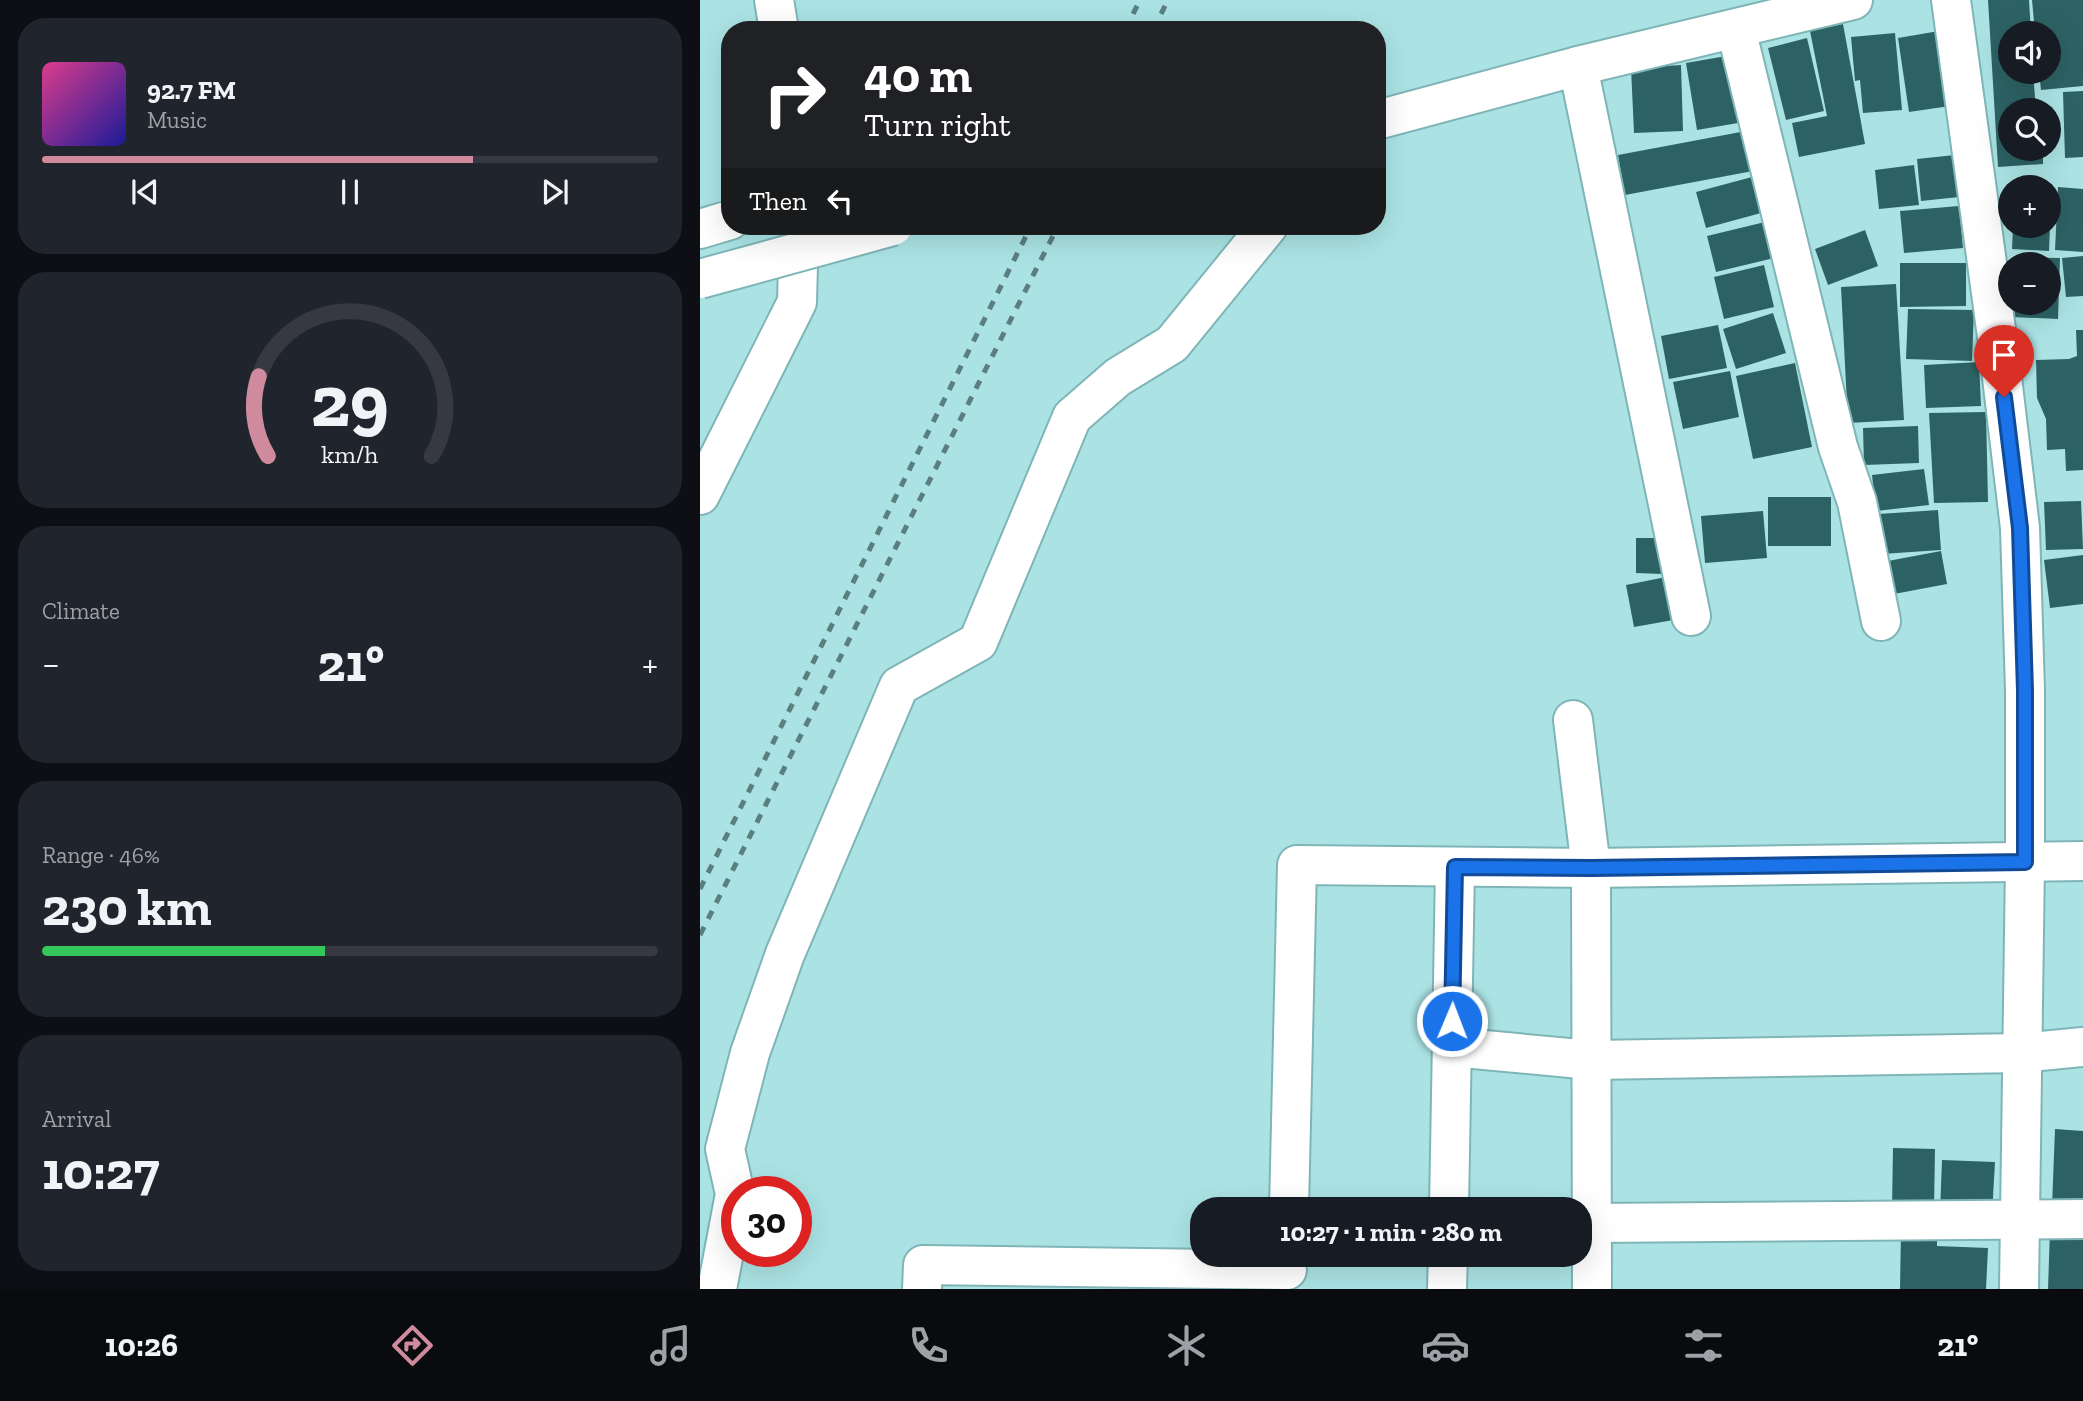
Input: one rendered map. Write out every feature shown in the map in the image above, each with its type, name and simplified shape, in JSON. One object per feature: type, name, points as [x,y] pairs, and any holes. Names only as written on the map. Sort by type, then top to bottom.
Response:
[{"type":"street","points":[[1386,99],[1801,0]]},
{"type":"street","points":[[1386,118],[1578,66],[1853,0]]},
{"type":"street","points":[[1951,0],[2020,528],[2025,691],[2025,862],[2019,1289]]},
{"type":"street","points":[[1736,29],[1838,447],[1857,502],[1881,621]]},
{"type":"street","points":[[1578,66],[1691,616]]},
{"type":"street","points":[[700,229],[721,223]]},
{"type":"street","points":[[700,495],[797,302],[799,235]]},
{"type":"street","points":[[700,279],[860,235]]},
{"type":"street","points":[[717,1289],[735,1194],[726,1149],[750,1053],[785,954],[899,686],[978,642],[1072,417],[1118,377],[1172,344],[1261,235]]},
{"type":"street","points":[[1573,720],[1591,868],[1592,1289]]},
{"type":"street","points":[[1289,1197],[1297,865],[1591,868],[2083,861]]},
{"type":"street","points":[[1449,1197],[1455,867]]},
{"type":"street","points":[[1452,1047],[1591,1060],[2021,1053],[2083,1047]]},
{"type":"street","points":[[1593,1223],[2083,1219]]},
{"type":"street","points":[[922,1289],[923,1265],[1071,1278],[1287,1271]]},
{"type":"street","points":[[1447,1289],[1448,1267]]},
{"type":"building","points":[[1988,0],[2029,0],[2030,21],[1998,21],[1998,84],[2034,84],[2035,98],[1998,98],[1998,161],[2043,161],[2043,164],[1998,167]]},
{"type":"building","points":[[2032,0],[2083,0],[2083,86],[2041,90],[2040,84],[2061,84],[2061,21],[2034,21]]},
{"type":"building","points":[[1843,24],[1865,144],[1799,157],[1792,123],[1827,116],[1810,31]]},
{"type":"building","points":[[1939,31],[1950,106],[1909,112],[1898,38]]},
{"type":"building","points":[[1895,33],[1902,110],[1863,113],[1860,80],[1855,81],[1851,37]]},
{"type":"building","points":[[1807,38],[1824,111],[1786,120],[1768,48]]},
{"type":"building","points":[[1732,55],[1744,122],[1697,130],[1686,63]]},
{"type":"building","points":[[1681,65],[1683,131],[1634,133],[1631,68]]},
{"type":"building","points":[[2083,91],[2083,157],[2065,158],[2063,92]]},
{"type":"building","points":[[1746,131],[1753,171],[1625,195],[1618,155]]},
{"type":"building","points":[[1955,155],[1959,197],[1921,201],[1917,159]]},
{"type":"building","points":[[1914,165],[1919,205],[1879,209],[1875,170]]},
{"type":"building","points":[[1752,177],[1761,213],[1706,228],[1696,192]]},
{"type":"building","points":[[2061,187],[2083,189],[2083,252],[2055,250],[2056,238],[2061,238]]},
{"type":"building","points":[[1959,206],[1963,248],[1904,253],[1900,211]]},
{"type":"building","points":[[1765,222],[1774,258],[1716,272],[1707,236]]},
{"type":"building","points":[[1865,230],[1878,266],[1828,285],[1815,249]]},
{"type":"building","points":[[2012,238],[2050,238],[2049,251],[2012,249]]},
{"type":"building","points":[[2083,256],[2083,296],[2066,297],[2062,258]]},
{"type":"building","points":[[1900,263],[1966,263],[1966,306],[1900,307]]},
{"type":"building","points":[[1764,265],[1774,307],[1724,319],[1714,277]]},
{"type":"building","points":[[1896,284],[1904,420],[1848,423],[1841,287]]},
{"type":"building","points":[[1908,309],[1974,310],[1972,361],[1906,359]]},
{"type":"building","points":[[1773,313],[1786,353],[1736,369],[1723,329]]},
{"type":"building","points":[[2012,315],[2058,315],[2058,319]]},
{"type":"building","points":[[1718,325],[1727,368],[1669,379],[1661,336]]},
{"type":"building","points":[[2076,330],[2083,330],[2083,470],[2066,471],[2065,449],[2047,450],[2046,419],[2037,398],[2036,360],[2069,359],[2077,356]]},
{"type":"building","points":[[1979,362],[1981,406],[1926,408],[1924,365]]},
{"type":"building","points":[[1795,363],[1812,447],[1753,459],[1736,376]]},
{"type":"building","points":[[1730,371],[1739,417],[1683,429],[1673,382]]},
{"type":"building","points":[[1986,412],[1988,502],[1934,503],[1929,413]]},
{"type":"building","points":[[1918,426],[1919,463],[1864,465],[1863,428]]},
{"type":"building","points":[[1924,469],[1929,505],[1876,511],[1872,475]]},
{"type":"building","points":[[1768,497],[1831,497],[1831,546],[1768,546]]},
{"type":"building","points":[[2081,501],[2083,549],[2046,550],[2044,502]]},
{"type":"building","points":[[1938,510],[1941,550],[1882,554],[1879,514]]},
{"type":"building","points":[[1763,511],[1767,558],[1705,563],[1701,516]]},
{"type":"building","points":[[1636,538],[1664,538],[1663,574],[1636,573]]},
{"type":"building","points":[[1941,551],[1947,584],[1894,594],[1888,561]]},
{"type":"building","points":[[2083,555],[2083,604],[2050,608],[2044,560]]},
{"type":"building","points":[[1671,576],[1679,619],[1634,627],[1626,585]]},
{"type":"building","points":[[2055,1129],[2083,1131],[2083,1208],[2052,1206]]},
{"type":"building","points":[[1893,1148],[1935,1149],[1934,1209],[1892,1208]]},
{"type":"building","points":[[1942,1160],[1995,1162],[1992,1214],[1940,1212]]},
{"type":"building","points":[[2050,1230],[2083,1231],[2083,1289],[2048,1289]]},
{"type":"building","points":[[1901,1231],[1937,1232],[1937,1246],[1988,1248],[1986,1289],[1900,1289]]},
{"type":"railway","points":[[1130,21],[1140,0]]},
{"type":"railway","points":[[1158,21],[1168,0]]},
{"type":"railway","points":[[700,889],[1027,235]]},
{"type":"railway","points":[[700,935],[1053,235]]},
{"type":"route","points":[[1452,1021],[1455,867],[1591,868],[2025,862],[2025,691],[2020,528],[2004,397]]}]
